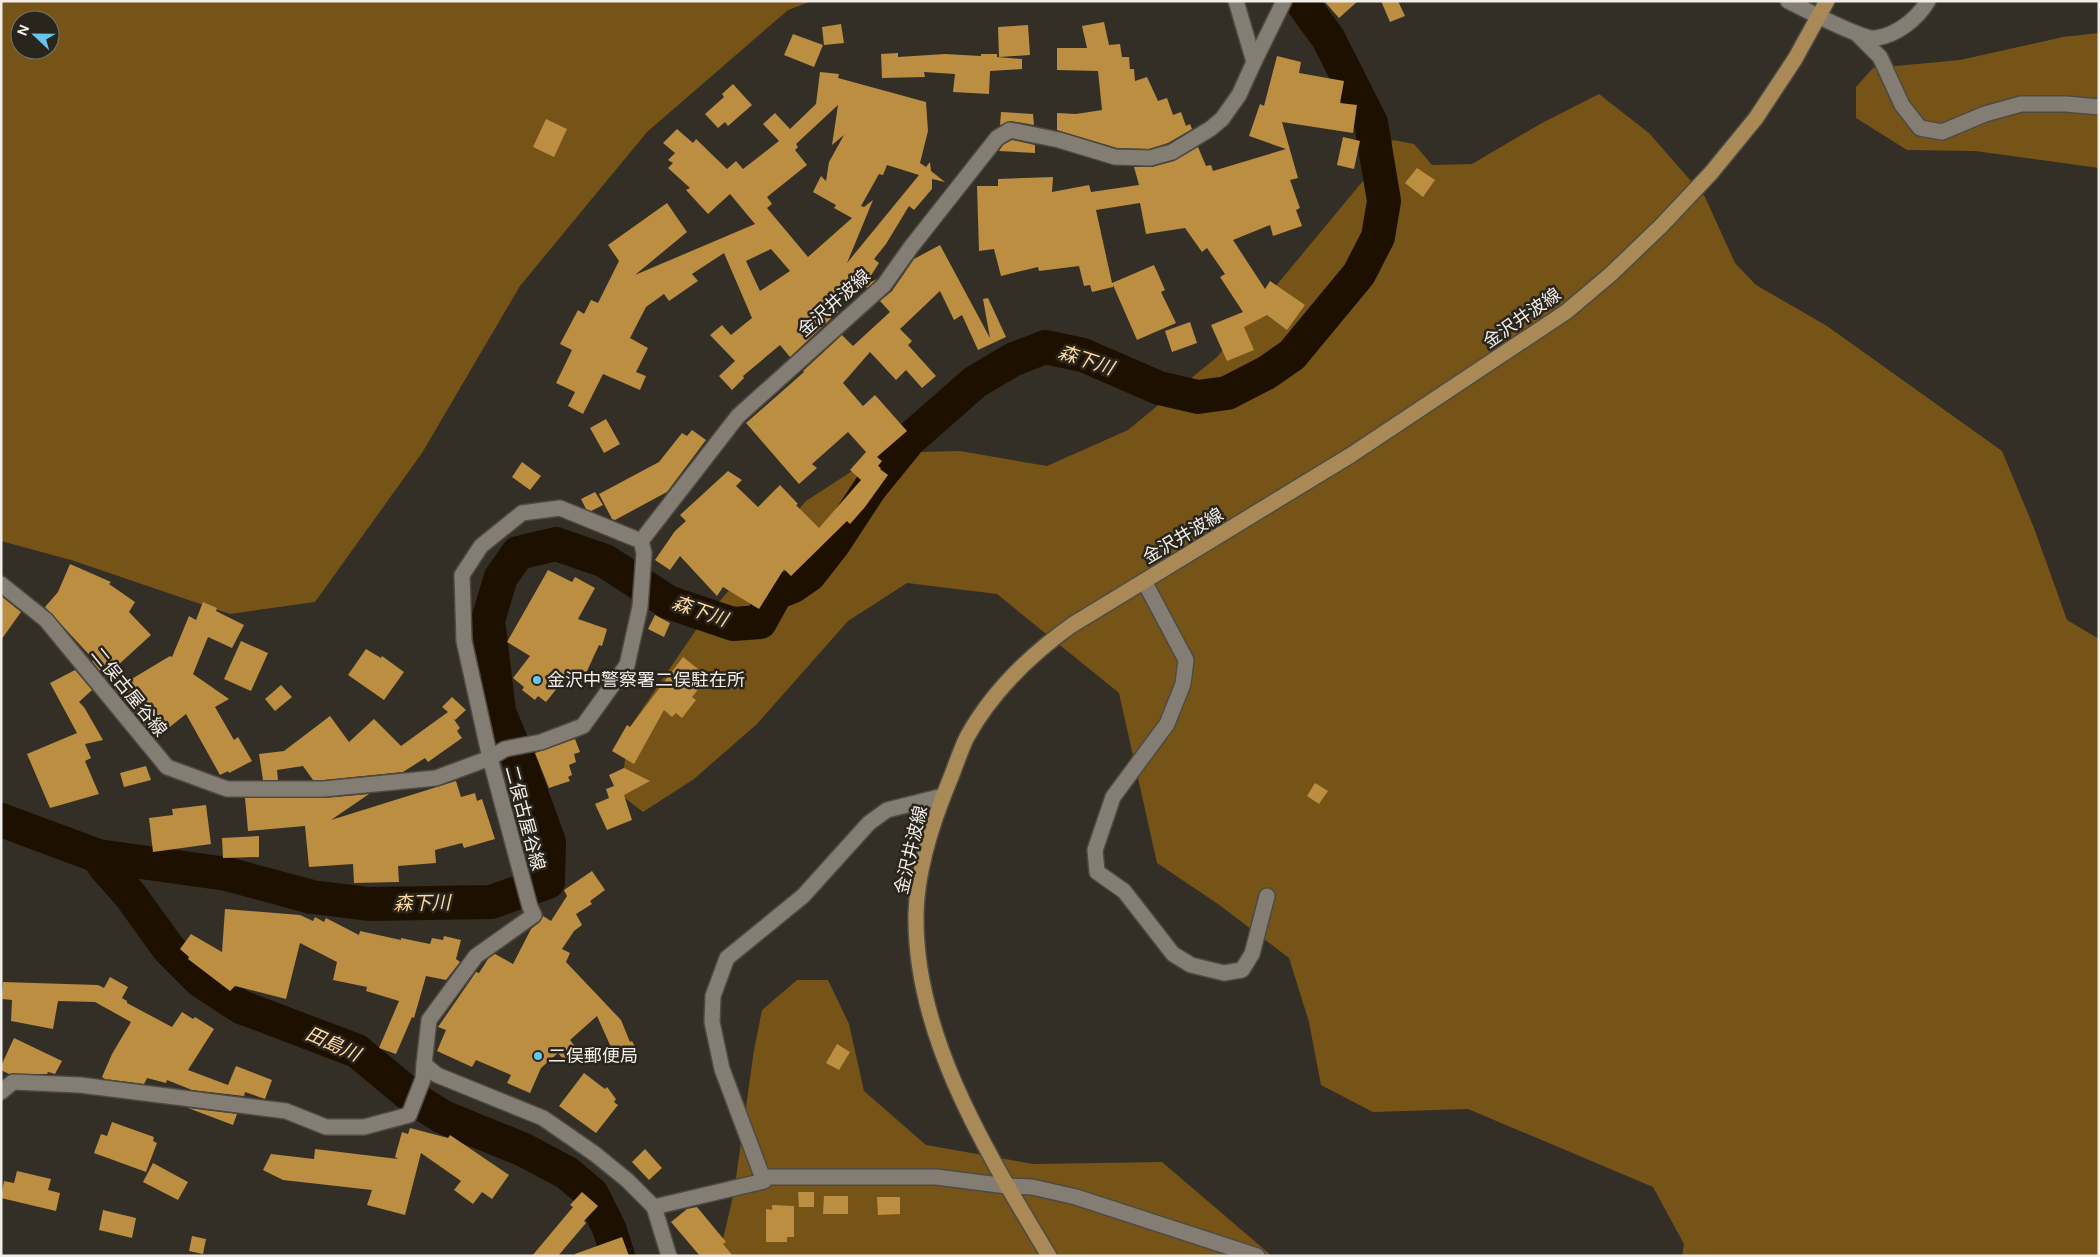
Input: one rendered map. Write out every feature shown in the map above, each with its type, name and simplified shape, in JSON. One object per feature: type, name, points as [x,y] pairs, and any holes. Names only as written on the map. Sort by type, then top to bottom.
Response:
[{"type":"main road","name":"金沢井波線","points":[[1049,1256],[977,1131],[950,1072],[932,1019],[922,981],[917,938],[917,904],[925,856],[943,796],[967,737],[994,696],[1018,668],[1072,625],[1351,455],[1462,383],[1566,312],[1611,274],[1685,202],[1750,125],[1795,59],[1827,1]]},
{"type":"street","points":[[1236,1],[1254,62]]},
{"type":"street","name":"金沢井波線","points":[[642,547],[738,416],[884,285],[911,247],[997,138],[1010,130],[1059,140],[1115,157],[1150,158],[1172,152],[1210,129],[1222,119],[1239,95],[1284,1]]},
{"type":"street","points":[[1788,1],[1858,35],[1875,39],[1901,30],[1928,1]]},
{"type":"street","points":[[1858,35],[1880,58],[1902,105],[1920,128],[1942,132],[1984,114],[2020,104],[2066,104],[2099,107]]},
{"type":"street","points":[[560,508],[642,547],[640,607],[627,665],[583,726],[540,742],[506,749],[490,758],[464,641],[462,575],[481,546],[522,513],[560,508]]},
{"type":"street","points":[[1144,581],[1186,660],[1182,684],[1167,724],[1113,797],[1095,850],[1097,872],[1124,890],[1173,954],[1191,965],[1224,973],[1242,970],[1252,954],[1267,896]]},
{"type":"street","name":"二俣古屋谷線","points":[[1,584],[46,620],[167,767],[227,789],[324,789],[436,778],[490,758],[530,907],[534,915],[476,956],[429,1020],[423,1071]]},
{"type":"street","points":[[654,1207],[764,1181],[722,1069],[712,1022],[713,996],[727,958],[803,896],[869,824],[887,810],[943,796]]},
{"type":"street","points":[[1,1092],[13,1082],[80,1085],[286,1111],[326,1127],[364,1127],[409,1115],[423,1071],[543,1118],[595,1154],[627,1180],[654,1207],[669,1256]]},
{"type":"street","points":[[762,1177],[936,1177],[1007,1186],[1032,1187],[1076,1197],[1257,1256]]},
{"type":"shaded area","points":[[1,1],[812,1],[788,10],[647,132],[520,286],[422,453],[315,602],[230,614],[71,560],[1,541]]},
{"type":"shaded area","points":[[2099,33],[2099,168],[1975,151],[1907,150],[1856,118],[1856,87],[1873,68],[1960,60],[2063,37]]},
{"type":"shaded area","points":[[1599,94],[1649,133],[1705,197],[1735,263],[1756,285],[1827,326],[2002,451],[2034,528],[2067,620],[2099,639],[2099,1256],[1682,1256],[1684,1244],[1653,1187],[1468,1109],[1373,1112],[1321,1085],[1309,1022],[1289,958],[1218,904],[1157,863],[1119,693],[997,594],[907,583],[848,621],[757,724],[694,779],[643,812],[620,794],[630,727],[700,624],[806,501],[880,453],[960,451],[1047,466],[1128,430],[1217,357],[1372,170],[1393,140],[1414,144],[1432,165],[1472,164],[1542,123]]},
{"type":"shaded area","points":[[797,980],[828,980],[849,1024],[864,1091],[926,1145],[1033,1164],[1162,1162],[1272,1256],[719,1256],[734,1192],[754,1050],[762,1010]]},
{"type":"building","points":[[1324,1],[1358,1],[1339,18]]},
{"type":"building","points":[[1381,1],[1398,1],[1405,16],[1390,22]]},
{"type":"building","points":[[1104,22],[1109,45],[1120,44],[1122,57],[1129,57],[1130,69],[1134,69],[1135,81],[1147,77],[1158,101],[1167,98],[1173,115],[1181,112],[1186,126],[1190,124],[1192,129],[1168,143],[1149,149],[1117,148],[1057,130],[1057,113],[1076,114],[1102,110],[1098,71],[1057,70],[1057,48],[1087,48],[1082,26]]},
{"type":"building","points":[[841,24],[844,43],[824,45],[822,27]]},
{"type":"building","points":[[1028,25],[1030,55],[999,57],[998,27]]},
{"type":"building","points":[[793,34],[823,45],[814,67],[784,55]]},
{"type":"building","points":[[898,53],[898,57],[945,54],[981,56],[981,54],[997,54],[997,57],[1022,59],[1022,69],[990,71],[989,94],[953,92],[955,74],[924,72],[925,77],[882,78],[881,54]]},
{"type":"building","points":[[1277,56],[1301,62],[1299,73],[1344,81],[1340,103],[1357,105],[1353,133],[1282,122],[1298,178],[1290,180],[1300,208],[1296,210],[1302,226],[1273,236],[1270,225],[1233,240],[1265,289],[1270,281],[1305,305],[1287,330],[1267,315],[1244,327],[1254,350],[1227,361],[1211,325],[1243,312],[1220,277],[1225,274],[1207,248],[1202,252],[1185,228],[1146,234],[1140,203],[1096,210],[1112,283],[1154,265],[1165,290],[1161,292],[1176,323],[1137,340],[1113,285],[1113,287],[1092,292],[1090,285],[1084,286],[1079,266],[1039,271],[1038,267],[1001,276],[994,249],[979,251],[977,186],[998,186],[998,179],[1053,177],[1052,192],[1089,185],[1091,192],[1139,185],[1134,167],[1152,167],[1174,161],[1198,147],[1206,166],[1211,165],[1213,171],[1286,149],[1249,136],[1260,104],[1264,106]]},
{"type":"building","points":[[820,72],[839,74],[838,78],[926,102],[928,131],[920,163],[926,167],[930,162],[931,171],[945,182],[932,179],[932,189],[914,210],[909,206],[886,244],[874,259],[879,263],[865,285],[877,279],[867,288],[859,279],[856,280],[830,303],[838,312],[790,357],[780,345],[743,376],[744,378],[732,390],[719,376],[735,361],[710,335],[722,325],[731,335],[752,318],[724,253],[692,274],[698,281],[669,301],[664,294],[646,307],[630,338],[648,348],[636,372],[646,376],[640,390],[603,374],[583,414],[568,406],[575,392],[556,383],[572,350],[560,344],[578,310],[584,314],[591,300],[598,303],[619,261],[608,245],[667,203],[687,232],[635,275],[755,224],[730,194],[708,214],[686,190],[690,188],[668,168],[673,163],[668,160],[675,153],[663,143],[677,129],[693,143],[696,139],[727,169],[736,161],[743,169],[779,141],[763,124],[775,113],[790,129],[816,104]],"holes":[[[838,105],[832,145],[844,135],[829,162],[826,181],[821,176],[813,192],[836,205],[834,208],[852,218],[808,257],[767,208],[772,204],[767,197],[807,165],[795,150],[798,147],[796,144]],[[887,165],[919,175],[847,263],[873,200],[864,207],[861,206],[879,174],[883,175]],[[771,249],[790,271],[760,291],[746,261]]]},
{"type":"building","points":[[733,84],[752,105],[728,126],[725,122],[718,128],[705,114],[724,97],[722,94]]},
{"type":"building","points":[[1001,112],[1033,114],[1034,125],[1011,121],[1000,125]]},
{"type":"building","points":[[546,119],[567,129],[554,157],[533,147]]},
{"type":"building","points":[[1343,137],[1360,141],[1354,169],[1337,165]]},
{"type":"building","points":[[1012,140],[1035,145],[1035,153],[999,151],[1003,145]]},
{"type":"building","points":[[1417,168],[1435,180],[1423,197],[1405,183]]},
{"type":"building","points":[[940,245],[990,338],[983,299],[988,298],[1006,337],[978,350],[962,315],[954,320],[940,291],[900,329],[912,341],[908,345],[936,376],[922,388],[906,370],[896,380],[870,352],[843,383],[863,406],[875,395],[907,431],[877,457],[882,461],[878,466],[888,475],[850,524],[847,521],[791,576],[784,569],[759,609],[723,587],[717,596],[680,556],[670,570],[655,560],[675,531],[686,521],[680,515],[728,471],[742,480],[736,486],[758,507],[780,485],[798,504],[796,505],[819,528],[861,480],[850,470],[866,452],[848,432],[812,464],[817,468],[799,484],[746,423],[804,372],[842,335],[853,346],[890,312],[880,301],[892,291],[914,259]]},
{"type":"building","points":[[1190,322],[1197,343],[1172,352],[1165,331]]},
{"type":"building","points":[[606,419],[620,444],[604,453],[590,428]]},
{"type":"building","points":[[692,430],[706,440],[667,492],[615,520],[612,519],[599,494],[659,462],[682,433],[687,436]]},
{"type":"building","points":[[522,462],[541,476],[530,490],[512,477]]},
{"type":"building","points":[[595,492],[603,505],[591,511],[586,509],[581,499]]},
{"type":"building","points":[[70,564],[111,582],[109,584],[135,602],[129,612],[151,635],[105,677],[92,661],[94,660],[45,607],[58,592]]},
{"type":"building","points":[[548,570],[572,582],[575,577],[595,588],[578,619],[607,629],[602,646],[599,645],[581,684],[566,677],[546,702],[538,696],[535,700],[522,690],[524,687],[513,678],[530,656],[507,642]]},
{"type":"building","points":[[1,596],[21,612],[1,640]]},
{"type":"building","points":[[203,602],[217,608],[216,611],[244,625],[232,648],[208,637],[193,674],[229,699],[215,707],[234,740],[238,737],[252,761],[229,773],[228,771],[220,775],[186,714],[156,738],[115,689],[170,656],[172,657],[189,616],[196,620]]},
{"type":"building","points":[[655,615],[670,623],[664,637],[648,629]]},
{"type":"building","points":[[241,641],[268,653],[251,691],[224,679]]},
{"type":"building","points":[[366,649],[381,658],[382,656],[404,672],[384,700],[348,675]]},
{"type":"building","points":[[683,657],[708,677],[692,697],[696,700],[682,718],[676,713],[672,717],[664,710],[634,764],[612,751],[627,725],[630,727]]},
{"type":"building","points":[[75,670],[92,690],[79,702],[84,707],[103,740],[85,744],[91,758],[85,761],[99,794],[50,808],[27,754],[77,733],[50,683]]},
{"type":"building","points":[[281,685],[292,697],[275,711],[265,699]]},
{"type":"building","points":[[452,697],[466,710],[455,720],[453,718],[460,728],[457,731],[462,738],[428,762],[425,758],[403,772],[324,780],[313,780],[303,766],[277,770],[278,780],[263,780],[259,754],[284,751],[330,716],[349,742],[374,719],[401,746],[448,712],[442,707]]},
{"type":"building","points":[[575,739],[580,752],[574,754],[576,762],[569,765],[572,775],[568,777],[570,781],[549,788],[535,753]]},
{"type":"building","points":[[146,766],[151,780],[124,787],[120,773]]},
{"type":"building","points":[[624,768],[650,781],[624,795],[632,820],[607,830],[595,804],[609,798],[606,789],[614,786],[609,775]]},
{"type":"building","points":[[456,781],[461,797],[475,793],[477,801],[482,799],[495,839],[464,848],[462,843],[435,850],[436,863],[398,866],[399,882],[354,883],[353,864],[309,867],[305,826],[248,831],[245,798],[324,798],[369,794],[331,820]]},
{"type":"building","points":[[1315,783],[1328,791],[1319,804],[1307,796]]},
{"type":"building","points":[[206,805],[211,844],[153,852],[149,818],[173,815],[172,809]]},
{"type":"building","points":[[259,836],[259,857],[223,858],[222,838]]},
{"type":"building","points":[[592,871],[605,890],[590,901],[592,904],[576,914],[582,925],[574,931],[562,949],[570,953],[566,962],[621,1020],[630,1042],[632,1041],[639,1054],[621,1064],[597,1016],[570,1040],[580,1053],[567,1064],[558,1053],[541,1068],[530,1093],[507,1083],[511,1075],[476,1060],[472,1067],[437,1051],[446,1030],[438,1027],[476,972],[479,973],[488,959],[495,954],[513,964],[531,929],[540,922],[543,916],[551,921],[567,896],[564,890]]},
{"type":"building","points":[[225,909],[300,915],[313,921],[315,917],[324,922],[326,918],[359,935],[360,931],[430,944],[432,938],[443,940],[444,936],[461,940],[456,959],[460,962],[446,980],[426,976],[414,1018],[412,1017],[396,1054],[379,1048],[399,1001],[366,991],[367,987],[333,980],[337,962],[300,943],[286,999],[235,986],[230,991],[188,959],[189,957],[180,949],[191,934],[222,952]]},
{"type":"building","points":[[110,977],[128,987],[122,998],[127,1003],[172,1027],[182,1012],[193,1019],[195,1017],[214,1029],[188,1070],[228,1085],[236,1066],[272,1080],[265,1099],[245,1092],[244,1096],[192,1090],[167,1080],[166,1083],[147,1078],[144,1084],[105,1079],[102,1077],[112,1054],[131,1022],[95,1002],[58,1001],[53,1029],[11,1021],[12,1000],[2,999],[3,982],[98,985],[104,988]]},
{"type":"building","points":[[14,1038],[62,1061],[55,1074],[48,1072],[47,1074],[9,1074],[1,1070],[1,1066]]},
{"type":"building","points":[[837,1044],[850,1052],[839,1070],[826,1063]]},
{"type":"building","points":[[584,1073],[605,1089],[607,1087],[616,1099],[614,1102],[618,1105],[596,1133],[559,1106]]},
{"type":"building","points":[[188,1108],[237,1114],[233,1125]]},
{"type":"building","points":[[112,1122],[154,1137],[153,1141],[157,1143],[146,1172],[94,1153],[101,1134],[107,1136]]},
{"type":"building","points":[[410,1128],[448,1138],[450,1135],[509,1175],[492,1199],[482,1192],[473,1204],[454,1190],[461,1181],[421,1153],[405,1215],[367,1205],[372,1190],[283,1180],[263,1170],[271,1154],[314,1159],[315,1149],[398,1159],[395,1157],[402,1132],[408,1134]]},
{"type":"building","points":[[645,1149],[662,1168],[649,1180],[632,1162]]},
{"type":"building","points":[[153,1163],[188,1182],[178,1200],[143,1182]]},
{"type":"building","points":[[17,1171],[51,1179],[48,1190],[60,1193],[56,1211],[1,1198],[4,1181],[14,1183]]},
{"type":"building","points":[[582,1192],[598,1206],[584,1221],[586,1223],[558,1256],[532,1256],[573,1207],[570,1205]]},
{"type":"building","points":[[798,1192],[814,1192],[814,1207],[799,1207]]},
{"type":"building","points":[[824,1196],[848,1196],[848,1214],[823,1214]]},
{"type":"building","points":[[877,1197],[900,1197],[900,1214],[878,1215]]},
{"type":"building","points":[[772,1205],[794,1206],[794,1237],[787,1237],[787,1242],[766,1242],[766,1209],[772,1210]]},
{"type":"building","points":[[697,1207],[726,1242],[723,1244],[733,1256],[700,1256],[671,1222],[687,1209]]},
{"type":"building","points":[[103,1210],[136,1218],[132,1238],[99,1230]]},
{"type":"building","points":[[192,1236],[206,1239],[203,1254],[189,1251]]},
{"type":"building","points":[[622,1237],[629,1256],[575,1256],[575,1254]]},
{"type":"waterway","name":"森下川","points":[[1,820],[98,856],[227,874],[312,897],[369,904],[491,902],[548,882],[549,842],[521,765],[499,712],[488,620],[501,577],[518,553],[556,544],[605,561],[668,602],[733,624],[760,622],[776,593],[793,586],[809,575],[834,543],[870,488],[909,440],[975,382],[1012,360],[1045,347],[1083,355],[1159,388],[1198,397],[1227,393],[1266,373],[1292,355],[1359,274],[1378,237],[1384,201],[1371,123],[1328,38],[1301,1]]},
{"type":"waterway","name":"田島川","points":[[98,856],[130,895],[169,949],[201,981],[241,1007],[357,1051],[416,1100],[443,1117],[524,1150],[567,1173],[592,1194],[609,1228],[618,1256]]},
{"type":"place","name":"金沢中警察署二俣駐在所","points":[[537,680]]},
{"type":"place","name":"二俣郵便局","points":[[538,1056]]}]
